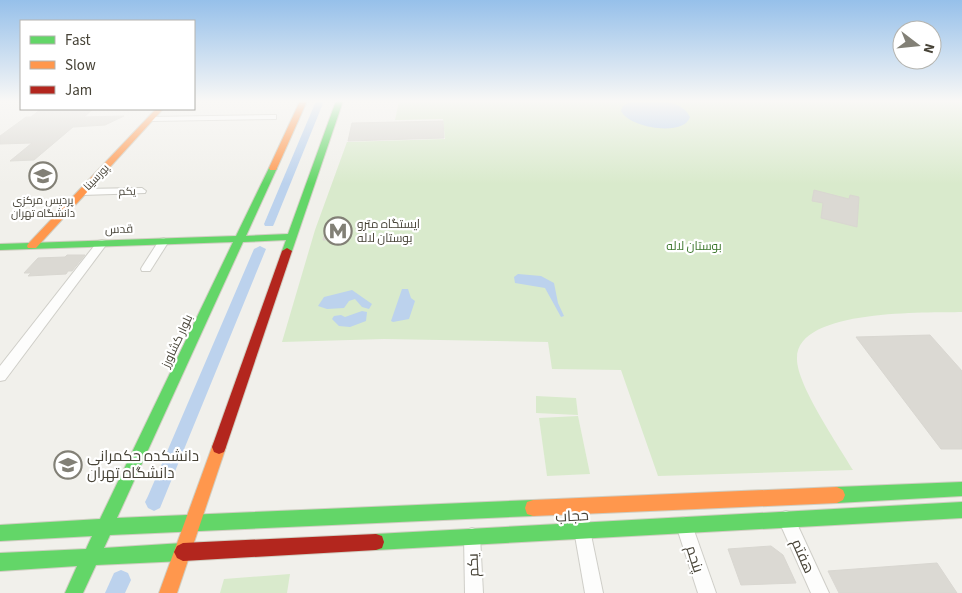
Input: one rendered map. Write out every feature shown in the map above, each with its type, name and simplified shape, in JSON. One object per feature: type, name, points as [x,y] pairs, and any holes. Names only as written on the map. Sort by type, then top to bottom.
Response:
[{"type":"main road","name":"پورسینا","points":[[32,246],[142,129]]},
{"type":"main road","name":"بلوار کشاورز","points":[[74,593],[291,129]]},
{"type":"main road","points":[[168,593],[330,129]]},
{"type":"main road","name":"قدس","points":[[0,247],[292,237]]},
{"type":"main road","name":"حجاب","points":[[0,562],[183,552],[309,531],[580,518],[827,494],[962,489]]},
{"type":"main road","points":[[827,494],[839,517]]},
{"type":"main road","name":"حجاب","points":[[0,533],[193,523],[309,531],[580,518],[684,525],[962,510]]},
{"type":"street","name":"یکم","points":[[82,192],[142,190]]},
{"type":"street","points":[[146,269],[164,241]]},
{"type":"street","points":[[0,376],[102,243]]},
{"type":"street","points":[[580,518],[594,593]]},
{"type":"street","name":"هفتم","points":[[786,519],[820,593]]},
{"type":"street","name":"یکم","points":[[471,523],[474,593]]},
{"type":"street","name":"پنجم","points":[[684,525],[707,593]]},
{"type":"green space","name":"بوستان لاله","points":[[444,129],[962,129],[962,312],[895,314],[840,322],[818,330],[803,342],[797,358],[803,383],[819,415],[853,470],[658,476],[621,370],[552,369],[548,342],[384,339],[282,342],[315,230],[347,142],[445,139]]},
{"type":"green space","points":[[536,396],[576,398],[578,415],[536,413]]},
{"type":"green space","points":[[578,416],[590,474],[547,476],[539,418]]},
{"type":"green space","points":[[290,574],[287,593],[220,593],[224,579]]},
{"type":"water","points":[[518,274],[541,276],[554,283],[558,303],[564,316],[561,317],[545,288],[515,283],[514,277]]},
{"type":"water","points":[[402,289],[408,289],[411,298],[415,301],[409,319],[393,322],[391,321]]},
{"type":"water","points":[[352,290],[372,304],[369,309],[362,307],[355,299],[349,301],[344,308],[327,309],[318,306],[324,297]]},
{"type":"water","points":[[362,311],[367,312],[366,321],[350,327],[339,326],[332,319],[334,316],[341,315],[345,317]]},
{"type":"building","points":[[10,129],[71,129],[34,160],[10,161],[32,143],[0,144],[0,136]]},
{"type":"building","points":[[351,129],[443,129],[444,138],[348,141]]},
{"type":"building","points":[[814,190],[849,199],[850,195],[859,197],[857,227],[821,218],[823,203],[812,201]]},
{"type":"building","name":"ایستگاه مترو بوستان لاله","points":[[351,227],[349,239],[323,240],[326,228]]},
{"type":"building","points":[[67,255],[85,255],[72,271],[68,271],[66,274],[28,276],[31,273],[24,273],[38,258],[65,257]]},
{"type":"building","points":[[930,335],[962,371],[962,449],[941,449],[856,337]]},
{"type":"building","points":[[771,546],[783,555],[796,583],[741,585],[728,549]]},
{"type":"building","points":[[937,563],[957,593],[839,593],[828,571]]},
{"type":"waterway","points":[[269,224],[309,129]]},
{"type":"waterway","points":[[154,502],[260,249]]},
{"type":"waterway","points":[[115,593],[121,580]]},
{"type":"traffic: fast","points":[[287,251],[330,129]]},
{"type":"traffic: fast","points":[[74,593],[273,168]]},
{"type":"traffic: fast","points":[[240,239],[293,237]]},
{"type":"traffic: fast","points":[[0,247],[240,239]]},
{"type":"traffic: fast","points":[[837,495],[962,489]]},
{"type":"traffic: fast","points":[[193,523],[533,508]]},
{"type":"traffic: fast","points":[[376,542],[962,510]]},
{"type":"traffic: fast","points":[[105,527],[193,523]]},
{"type":"traffic: fast","points":[[0,533],[105,527]]},
{"type":"traffic: fast","points":[[91,557],[183,552]]},
{"type":"traffic: fast","points":[[0,562],[91,557]]},
{"type":"traffic: slow","points":[[32,246],[142,129]]},
{"type":"traffic: slow","points":[[273,168],[291,129]]},
{"type":"traffic: slow","points":[[168,593],[219,447]]},
{"type":"traffic: slow","points":[[533,508],[837,495]]},
{"type":"traffic: jam","points":[[219,447],[287,251]]},
{"type":"traffic: jam","points":[[183,552],[376,542]]},
{"type":"place","name":"پردیس مرکزی دانشگاه‌ تهران","points":[[43,176]]},
{"type":"place","name":"ایستگاه مترو بوستان لاله","points":[[338,231]]},
{"type":"place","name":"دانشکده حکمرانی دانشگاه تهران","points":[[68,465]]}]
